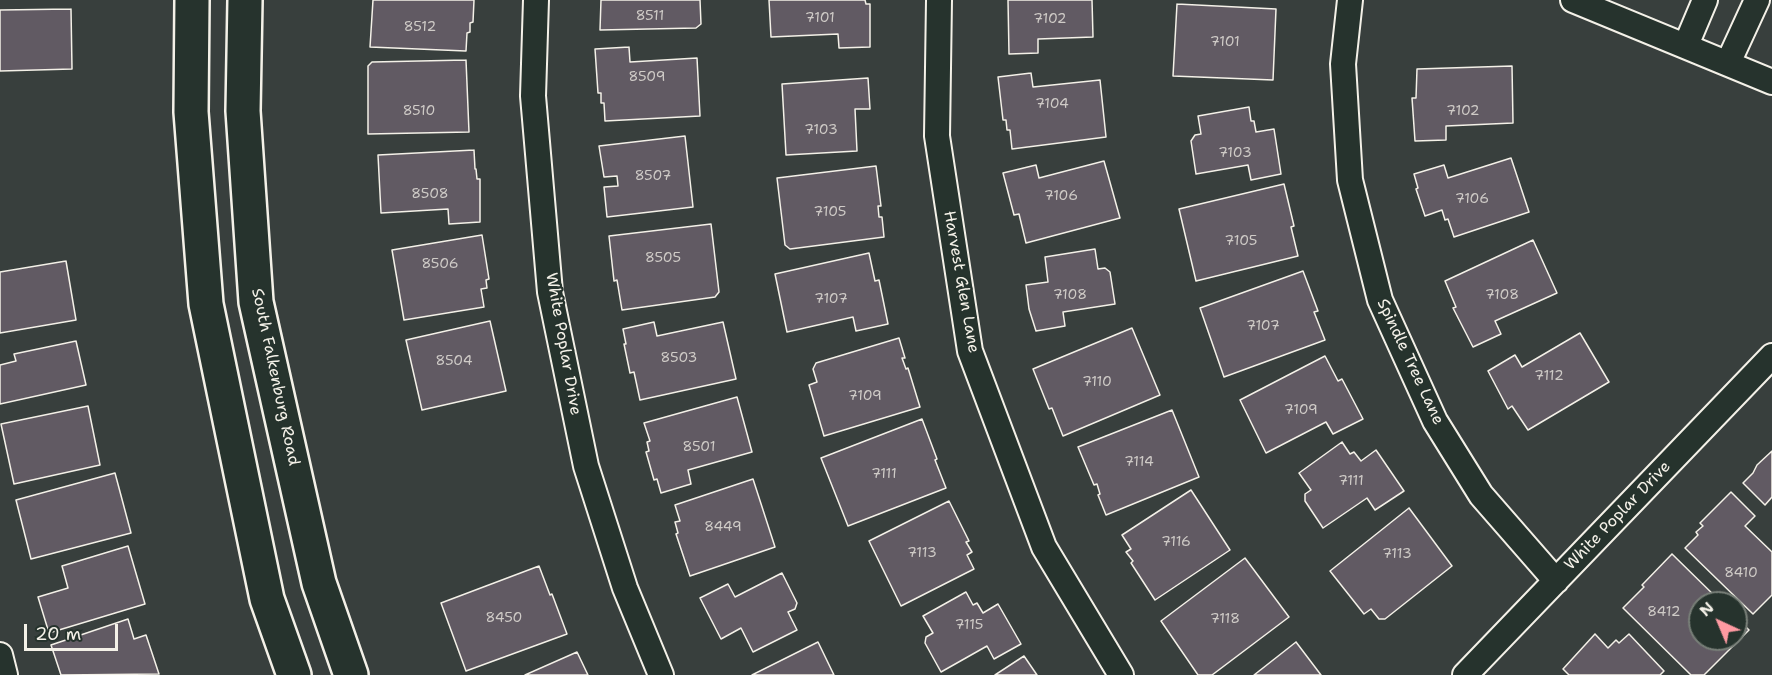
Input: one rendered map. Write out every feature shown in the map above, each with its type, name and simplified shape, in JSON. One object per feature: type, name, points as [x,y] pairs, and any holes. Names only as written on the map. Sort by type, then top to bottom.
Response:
[{"type":"street","points":[[192,0],[191,112],[206,304],[267,599],[294,675]]},
{"type":"street","name":"South Falkenburg Road","points":[[245,0],[243,111],[256,302],[319,583],[351,675]]},
{"type":"street","name":"White Poplar Drive","points":[[536,0],[533,96],[550,292],[586,466],[625,588],[662,675]]},
{"type":"street","name":"Harvest Glen Lane","points":[[939,0],[937,136],[970,351],[1044,547],[1120,675]]},
{"type":"street","name":"Spindle Tree Lane","points":[[1350,0],[1343,64],[1350,180],[1380,300],[1435,421],[1481,495],[1556,581]]},
{"type":"street","points":[[1573,0],[1772,82]]},
{"type":"street","points":[[1686,45],[1705,0]]},
{"type":"street","points":[[1728,63],[1757,0]]},
{"type":"street","name":"White Poplar Drive","points":[[1465,675],[1772,356]]},
{"type":"street","points":[[0,656],[5,675]]},
{"type":"building","points":[[373,0],[474,0],[473,22],[470,23],[470,32],[467,33],[466,51],[370,47]]},
{"type":"building","points":[[601,0],[700,0],[701,24],[696,28],[600,30]]},
{"type":"building","points":[[769,0],[865,0],[866,4],[870,4],[870,47],[839,48],[838,34],[771,37]]},
{"type":"building","points":[[1008,0],[1092,0],[1093,37],[1038,39],[1038,53],[1009,54]]},
{"type":"building","points":[[1177,4],[1276,9],[1273,80],[1173,76]]},
{"type":"building","points":[[71,9],[72,69],[0,71],[0,10]]},
{"type":"building","points":[[629,47],[630,62],[697,58],[700,116],[605,121],[604,103],[601,103],[601,93],[598,93],[595,49]]},
{"type":"building","points":[[466,60],[469,132],[368,134],[368,66],[372,62]]},
{"type":"building","points":[[1512,66],[1513,123],[1446,126],[1446,140],[1415,141],[1412,98],[1416,98],[1417,69]]},
{"type":"building","points":[[1031,73],[1033,87],[1100,80],[1106,137],[1012,149],[1010,130],[1007,130],[1006,120],[1003,120],[998,77]]},
{"type":"building","points":[[868,78],[870,109],[855,109],[857,151],[786,155],[782,84]]},
{"type":"building","points":[[1249,107],[1251,121],[1254,121],[1256,132],[1274,129],[1281,174],[1251,180],[1248,165],[1196,174],[1191,141],[1195,135],[1201,134],[1198,116]]},
{"type":"building","points":[[685,136],[693,207],[607,217],[604,187],[618,186],[617,176],[604,177],[599,146]]},
{"type":"building","points":[[474,150],[477,179],[480,179],[480,222],[449,224],[448,209],[381,213],[378,155]]},
{"type":"building","points":[[1511,158],[1529,212],[1454,237],[1448,219],[1445,220],[1442,210],[1425,216],[1416,189],[1418,188],[1414,174],[1444,165],[1448,178]]},
{"type":"building","points":[[1104,161],[1120,218],[1026,243],[1019,214],[1014,215],[1003,173],[1036,165],[1039,178]]},
{"type":"building","points":[[876,166],[881,206],[878,206],[879,217],[882,217],[884,237],[790,249],[785,245],[777,178]]},
{"type":"building","points":[[1284,184],[1298,256],[1196,281],[1179,209]]},
{"type":"building","points":[[711,224],[719,292],[715,297],[622,310],[617,280],[614,281],[609,236]]},
{"type":"building","points":[[482,235],[489,279],[486,280],[487,288],[481,289],[484,307],[404,320],[392,250]]},
{"type":"building","points":[[1533,240],[1557,293],[1495,321],[1501,334],[1473,347],[1453,308],[1456,307],[1445,281]]},
{"type":"building","points":[[1095,249],[1098,269],[1105,268],[1110,272],[1115,304],[1063,312],[1065,326],[1036,331],[1029,309],[1026,285],[1048,282],[1045,257]]},
{"type":"building","points":[[869,253],[875,281],[879,280],[888,324],[856,331],[853,317],[787,332],[775,274]]},
{"type":"building","points":[[66,261],[76,320],[0,333],[0,272]]},
{"type":"building","points":[[1303,271],[1318,311],[1314,312],[1325,340],[1224,377],[1200,308]]},
{"type":"building","points":[[490,321],[506,391],[422,410],[406,340]]},
{"type":"building","points":[[654,322],[657,336],[723,322],[736,379],[640,400],[634,372],[630,373],[623,329]]},
{"type":"building","points":[[1132,328],[1160,395],[1063,436],[1033,369]]},
{"type":"building","points":[[1580,333],[1609,382],[1528,430],[1512,406],[1508,409],[1488,371],[1515,355],[1522,367]]},
{"type":"building","points":[[899,338],[905,358],[902,358],[906,369],[908,368],[920,407],[824,436],[809,385],[817,382],[813,369],[816,363]]},
{"type":"building","points":[[76,341],[86,385],[0,404],[0,365],[16,361],[14,354]]},
{"type":"building","points":[[1325,356],[1338,381],[1342,379],[1363,419],[1333,434],[1326,422],[1266,453],[1240,400]]},
{"type":"building","points":[[737,397],[752,452],[688,470],[691,484],[661,493],[657,479],[654,480],[646,452],[649,451],[647,442],[650,441],[644,423]]},
{"type":"building","points":[[88,406],[100,465],[14,484],[1,424]]},
{"type":"building","points":[[1172,410],[1199,477],[1106,515],[1098,495],[1100,494],[1097,484],[1094,485],[1078,447]]},
{"type":"building","points":[[922,419],[946,488],[848,526],[821,458]]},
{"type":"building","points":[[1342,442],[1350,454],[1354,452],[1361,461],[1376,450],[1404,491],[1375,510],[1367,498],[1323,528],[1305,501],[1305,494],[1311,490],[1299,473]]},
{"type":"building","points":[[1772,451],[1772,497],[1765,505],[1743,483]]},
{"type":"building","points":[[115,473],[131,533],[31,559],[16,500]]},
{"type":"building","points":[[753,479],[775,547],[690,576],[676,534],[678,533],[675,522],[680,521],[675,505]]},
{"type":"building","points":[[1191,490],[1230,550],[1155,600],[1131,563],[1133,561],[1126,552],[1131,549],[1122,535]]},
{"type":"building","points":[[1731,492],[1755,516],[1745,526],[1772,552],[1772,595],[1753,614],[1748,609],[1748,591],[1729,591],[1685,548],[1698,535],[1696,532],[1703,526],[1700,523]]},
{"type":"building","points":[[949,501],[969,541],[966,542],[972,552],[967,555],[974,569],[901,606],[869,541]]},
{"type":"building","points":[[1409,508],[1452,566],[1385,619],[1379,619],[1371,609],[1364,614],[1330,571]]},
{"type":"building","points":[[128,546],[145,604],[49,633],[38,597],[68,588],[62,566]]},
{"type":"building","points":[[1672,554],[1710,591],[1688,591],[1688,651],[1728,651],[1704,675],[1691,675],[1623,608],[1644,587],[1642,585]]},
{"type":"building","points":[[1245,558],[1289,617],[1212,675],[1198,675],[1161,621]]},
{"type":"building","points":[[539,566],[567,634],[466,671],[441,603]]},
{"type":"building","points":[[782,573],[797,603],[795,609],[788,612],[797,630],[753,652],[741,628],[721,639],[700,598],[728,584],[735,597]]},
{"type":"building","points":[[966,592],[973,605],[977,603],[983,613],[998,604],[1021,644],[994,659],[987,646],[941,672],[925,643],[926,637],[933,633],[923,616]]},
{"type":"building","points":[[128,619],[134,639],[146,635],[159,674],[61,675],[51,645]]},
{"type":"building","points":[[1595,634],[1608,648],[1616,640],[1619,643],[1629,634],[1664,671],[1660,675],[1569,675],[1563,669]]},
{"type":"building","points":[[818,642],[834,675],[752,675]]},
{"type":"building","points":[[1296,642],[1321,675],[1254,675]]},
{"type":"building","points":[[577,652],[588,675],[525,675]]},
{"type":"building","points":[[1024,656],[1037,675],[995,675]]}]
